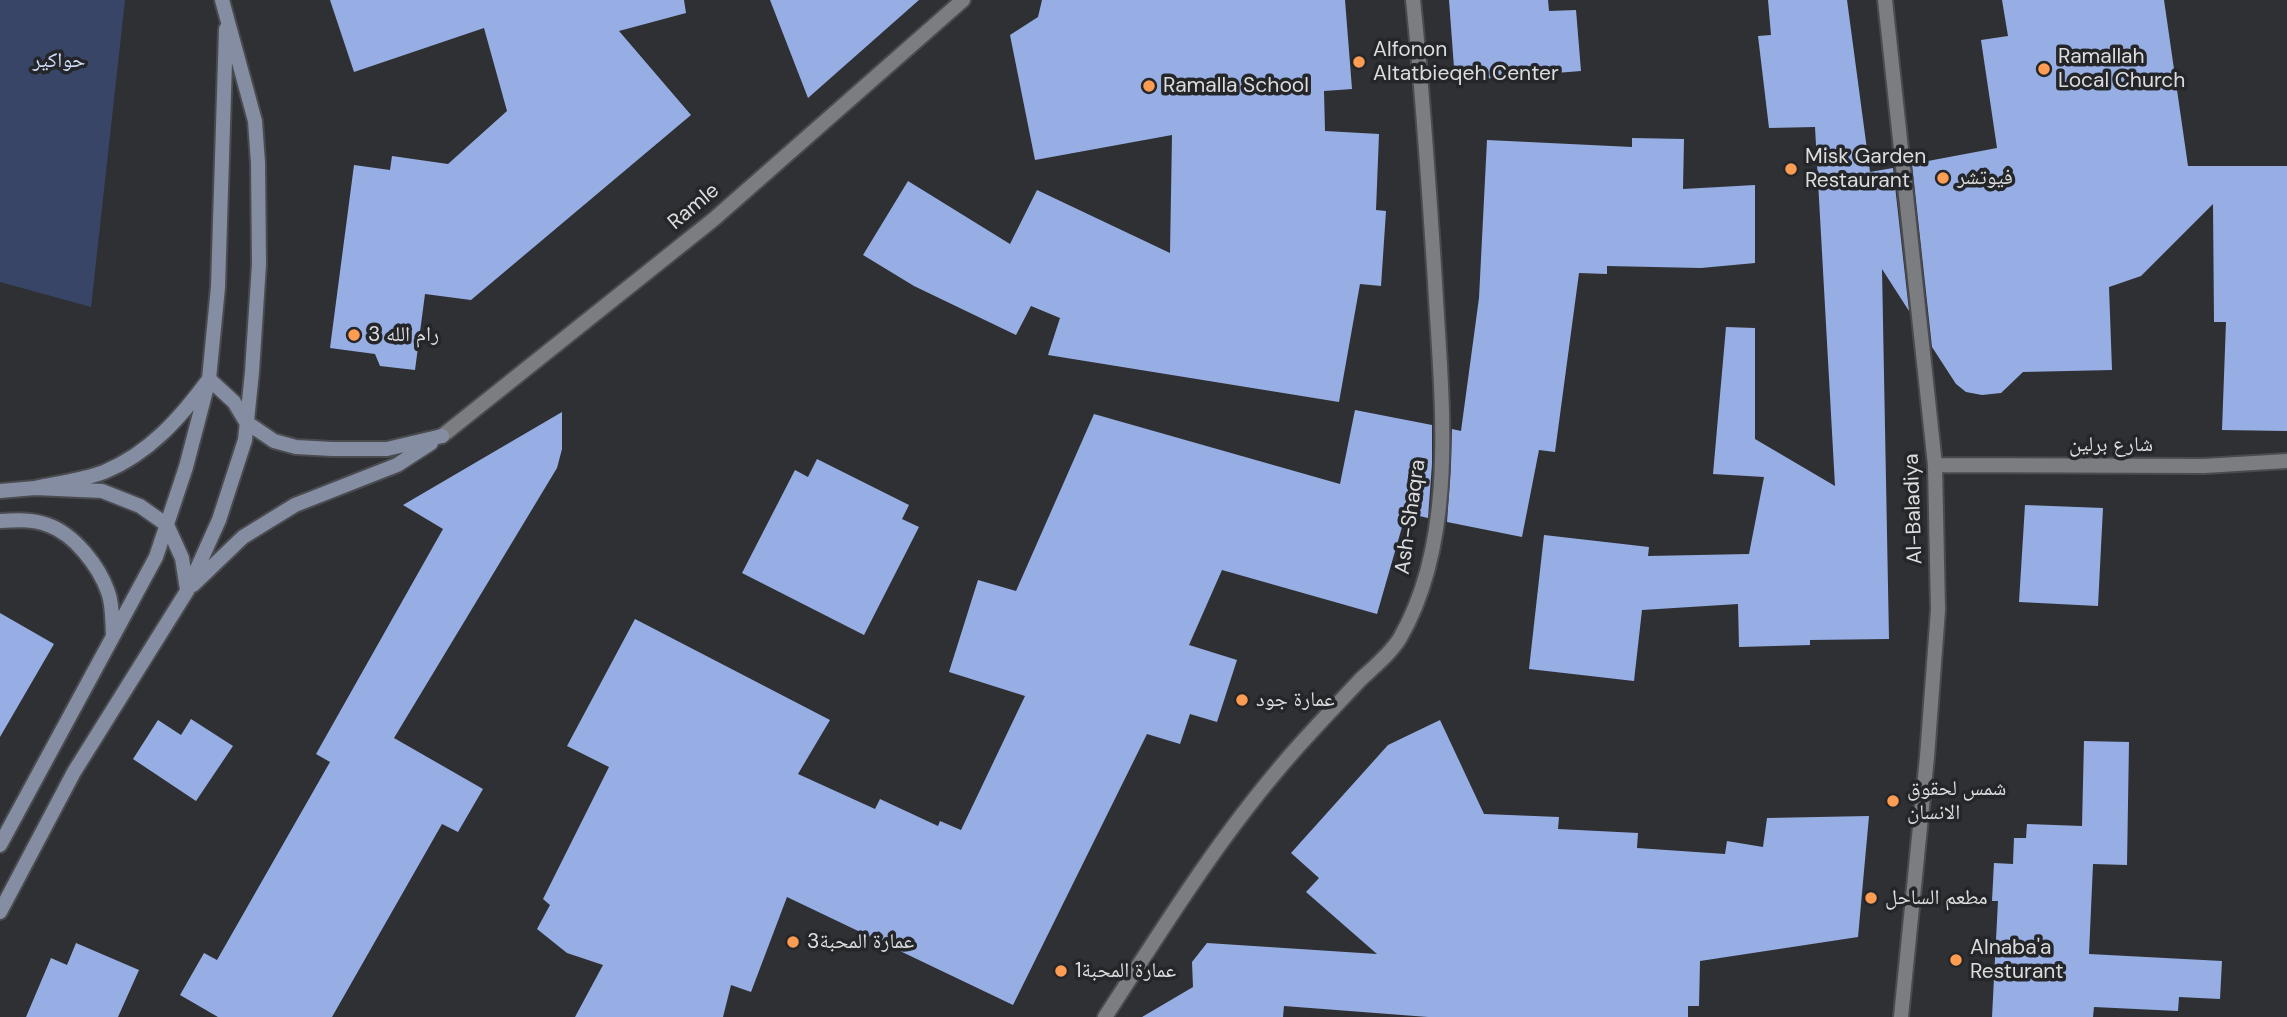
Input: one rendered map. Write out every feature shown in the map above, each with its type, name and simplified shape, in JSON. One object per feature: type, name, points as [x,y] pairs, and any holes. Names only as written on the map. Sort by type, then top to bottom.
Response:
[{"type":"main road","points":[[0,845],[156,557],[186,467],[209,379],[218,287],[225,7]]},
{"type":"main road","points":[[0,912],[74,772],[187,591],[219,520],[245,440],[259,264],[258,163],[255,121],[225,7]]},
{"type":"main road","points":[[209,379],[234,402],[246,422],[274,441],[296,447],[387,449],[442,436]]},
{"type":"main road","points":[[36,488],[104,472],[133,455],[184,413],[209,379]]},
{"type":"main road","points":[[187,591],[243,537],[295,505],[397,465],[442,436]]},
{"type":"main road","points":[[0,491],[36,488],[102,491],[140,506],[167,525],[182,558],[187,591]]},
{"type":"main road","points":[[0,521],[21,519],[50,525],[70,538],[88,556],[101,575],[109,594],[113,635]]},
{"type":"street","name":"Ramle","points":[[442,436],[714,219],[964,0]]},
{"type":"street","name":"Ash-Shaqra","points":[[1105,1017],[1204,864],[1248,805],[1297,747],[1399,640],[1423,589],[1436,526],[1441,443],[1440,380],[1426,129],[1413,0]]},
{"type":"street","name":"Al-Baladiya","points":[[1885,0],[1935,465],[1938,610],[1926,770],[1901,1017]]},
{"type":"street","name":"شارع برلين","points":[[1935,465],[2204,466],[2287,461]]},
{"type":"green space","name":"حواكير","points":[[0,0],[125,0],[91,307],[0,282]]},
{"type":"building","points":[[330,0],[684,0],[686,13],[619,31],[691,115],[471,300],[425,294],[415,370],[380,366],[375,354],[330,348],[354,165],[390,170],[392,156],[448,164],[507,111],[484,28],[354,72]]},
{"type":"building","points":[[770,0],[919,0],[808,98]]},
{"type":"building","points":[[1042,0],[1345,0],[1352,89],[1324,91],[1325,131],[1379,134],[1376,210],[1386,211],[1381,286],[1360,284],[1339,402],[1048,355],[1060,318],[1031,306],[1016,335],[914,286],[863,255],[908,181],[1010,244],[1037,190],[1170,253],[1172,135],[1035,160],[1010,35],[1038,17]]},
{"type":"building","points":[[1449,0],[1548,0],[1549,11],[1576,10],[1581,71],[1455,81]]},
{"type":"building","points":[[1768,0],[1847,0],[1870,172],[1893,168],[1909,311],[1882,269],[1889,639],[1810,640],[1810,645],[1739,647],[1738,604],[1642,610],[1634,681],[1529,669],[1544,535],[1649,547],[1648,556],[1749,554],[1764,477],[1713,474],[1726,327],[1755,328],[1755,439],[1835,486],[1815,127],[1769,128],[1758,36],[1771,35]]},
{"type":"building","points":[[2002,0],[2164,0],[2188,166],[2287,166],[2287,431],[2222,430],[2226,322],[2214,322],[2213,204],[2141,276],[2109,287],[2112,370],[2023,372],[2001,393],[1982,395],[1966,392],[1956,384],[1932,347],[1912,164],[1997,148],[1981,40],[2008,36]]},
{"type":"building","points":[[1632,138],[1684,139],[1683,189],[1755,185],[1755,263],[1701,268],[1607,266],[1607,274],[1579,273],[1555,452],[1539,450],[1522,537],[1447,522],[1452,429],[1461,431],[1479,298],[1487,140],[1632,147]]},
{"type":"building","points":[[1355,410],[1432,425],[1428,518],[1406,513],[1377,614],[1222,570],[1189,645],[1237,660],[1217,722],[1190,714],[1180,744],[1147,734],[1013,1005],[787,897],[751,992],[731,985],[723,1017],[575,1017],[603,965],[567,953],[537,929],[550,905],[543,899],[609,767],[567,746],[635,619],[830,720],[798,774],[875,809],[880,799],[938,826],[940,821],[961,830],[1025,696],[949,672],[978,580],[1016,591],[1094,414],[1340,484]]},
{"type":"building","points":[[562,412],[562,449],[557,468],[394,738],[483,789],[458,832],[442,824],[332,1017],[218,1017],[180,995],[204,953],[217,960],[330,762],[316,754],[443,529],[403,505]]},
{"type":"building","points":[[817,459],[909,505],[902,519],[919,527],[864,635],[742,573],[795,470],[808,477]]},
{"type":"building","points":[[2025,505],[2103,508],[2098,606],[2019,602]]},
{"type":"building","points":[[0,613],[54,644],[0,737]]},
{"type":"building","points":[[191,719],[233,746],[196,801],[133,759],[158,720],[181,735]]},
{"type":"building","points":[[1440,720],[1484,814],[1559,817],[1558,829],[1638,833],[1637,848],[1725,854],[1727,841],[1763,847],[1767,818],[1869,816],[1858,937],[1700,961],[1699,1006],[1688,1006],[1688,1017],[1428,1017],[1284,1006],[1283,1017],[1142,1017],[1193,987],[1192,962],[1207,943],[1377,954],[1306,892],[1319,878],[1291,853],[1388,745]]},
{"type":"building","points":[[2084,741],[2129,742],[2127,865],[2093,864],[2089,954],[2222,961],[2220,999],[2179,997],[2178,1011],[2094,1007],[2093,1017],[1992,1017],[1998,901],[1992,901],[1994,863],[2013,864],[2014,838],[2026,838],[2027,824],[2082,826]]},
{"type":"building","points":[[76,943],[139,970],[118,1017],[26,1017],[51,958],[67,965]]},
{"type":"place","name":"Alfonon Altatbieqeh Center","points":[[1359,62]]},
{"type":"place","name":"Ramallah Local Church","points":[[2044,69]]},
{"type":"place","name":"Ramalla School","points":[[1149,86]]},
{"type":"place","name":"Misk Garden Restaurant","points":[[1791,169]]},
{"type":"place","name":"فيوتشر","points":[[1943,178]]},
{"type":"place","name":"3 رام الله","points":[[354,335]]},
{"type":"place","name":"عمارة جود","points":[[1242,700]]},
{"type":"place","name":"شمس لحقوق الانسان","points":[[1893,801]]},
{"type":"place","name":"مطعم الساحل","points":[[1871,898]]},
{"type":"place","name":"عمارة المحبة3","points":[[793,942]]},
{"type":"place","name":"Alnaba'a Resturant","points":[[1956,960]]},
{"type":"place","name":"عمارة المحبة1","points":[[1061,971]]}]
